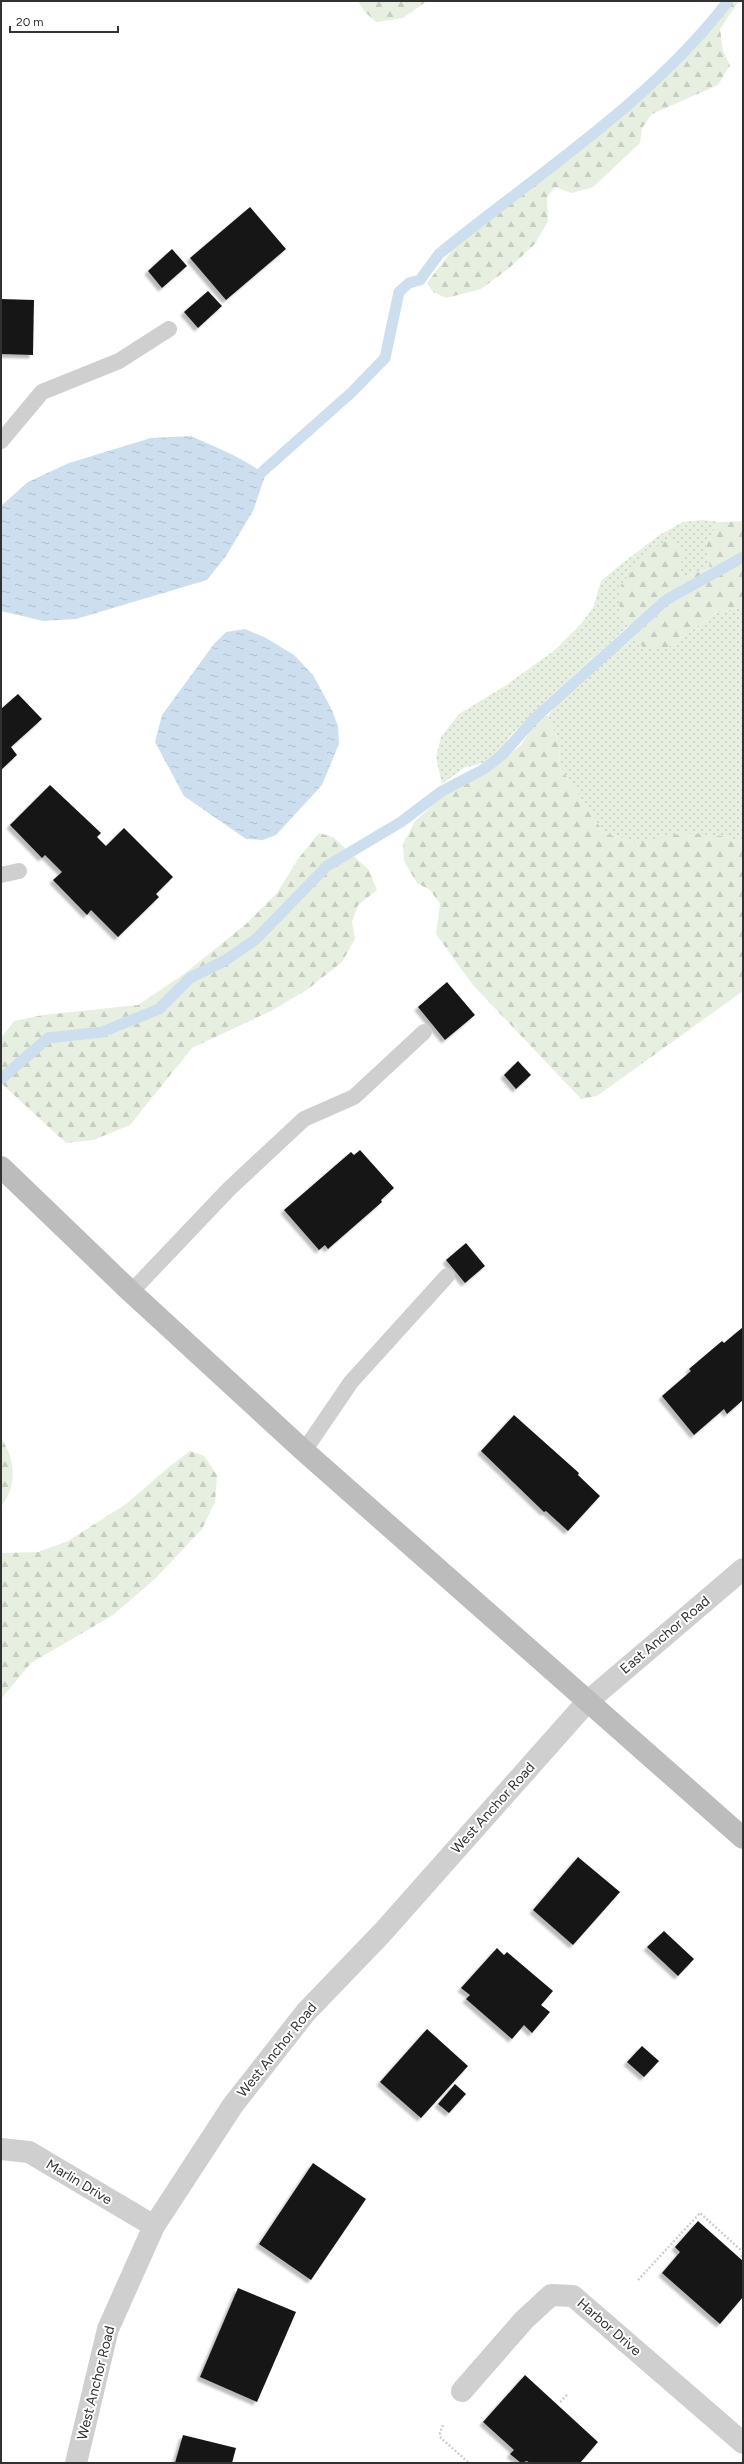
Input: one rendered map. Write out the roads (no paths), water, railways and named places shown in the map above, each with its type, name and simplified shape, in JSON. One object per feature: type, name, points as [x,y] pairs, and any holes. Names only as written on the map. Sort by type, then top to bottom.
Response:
[{"type":"main road","points":[[1,1167],[130,1292],[304,1451],[743,1838]]},
{"type":"street","name":"East Anchor Road","points":[[587,1702],[743,1569]]},
{"type":"street","name":"West Anchor Road","points":[[76,2463],[108,2329],[154,2226],[233,2105],[306,2012],[382,1933],[587,1702]]},
{"type":"street","name":"Marlin Drive","points":[[1,2149],[29,2152],[154,2226]]},
{"type":"street","name":"Harbor Drive","points":[[462,2391],[524,2320],[551,2295],[573,2296],[743,2443]]},
{"type":"lane","points":[[1,441],[42,392],[119,360],[169,329]]},
{"type":"lane","points":[[1,875],[19,871]]},
{"type":"lane","points":[[130,1292],[229,1189],[304,1119],[354,1097],[424,1032]]},
{"type":"lane","points":[[304,1451],[351,1382],[447,1276]]},
{"type":"water","points":[[191,436],[241,459],[259,470],[265,476],[253,511],[226,556],[207,580],[76,619],[43,621],[1,611],[1,506],[28,482],[69,463],[151,438]]},
{"type":"water","points":[[245,629],[266,638],[294,655],[313,675],[331,708],[338,726],[339,744],[322,785],[276,835],[263,840],[246,839],[184,796],[155,742],[162,715],[214,644],[226,632]]},
{"type":"waterway","points":[[262,472],[352,392],[385,358],[399,292],[409,283],[420,280],[439,254],[592,135],[629,104],[665,71],[698,37],[728,1]]},
{"type":"waterway","points":[[1,1079],[48,1038],[102,1032],[159,1009],[190,978],[226,960],[256,939],[327,866],[401,822],[442,791],[484,769],[502,755],[534,719],[666,600],[743,557]]}]
